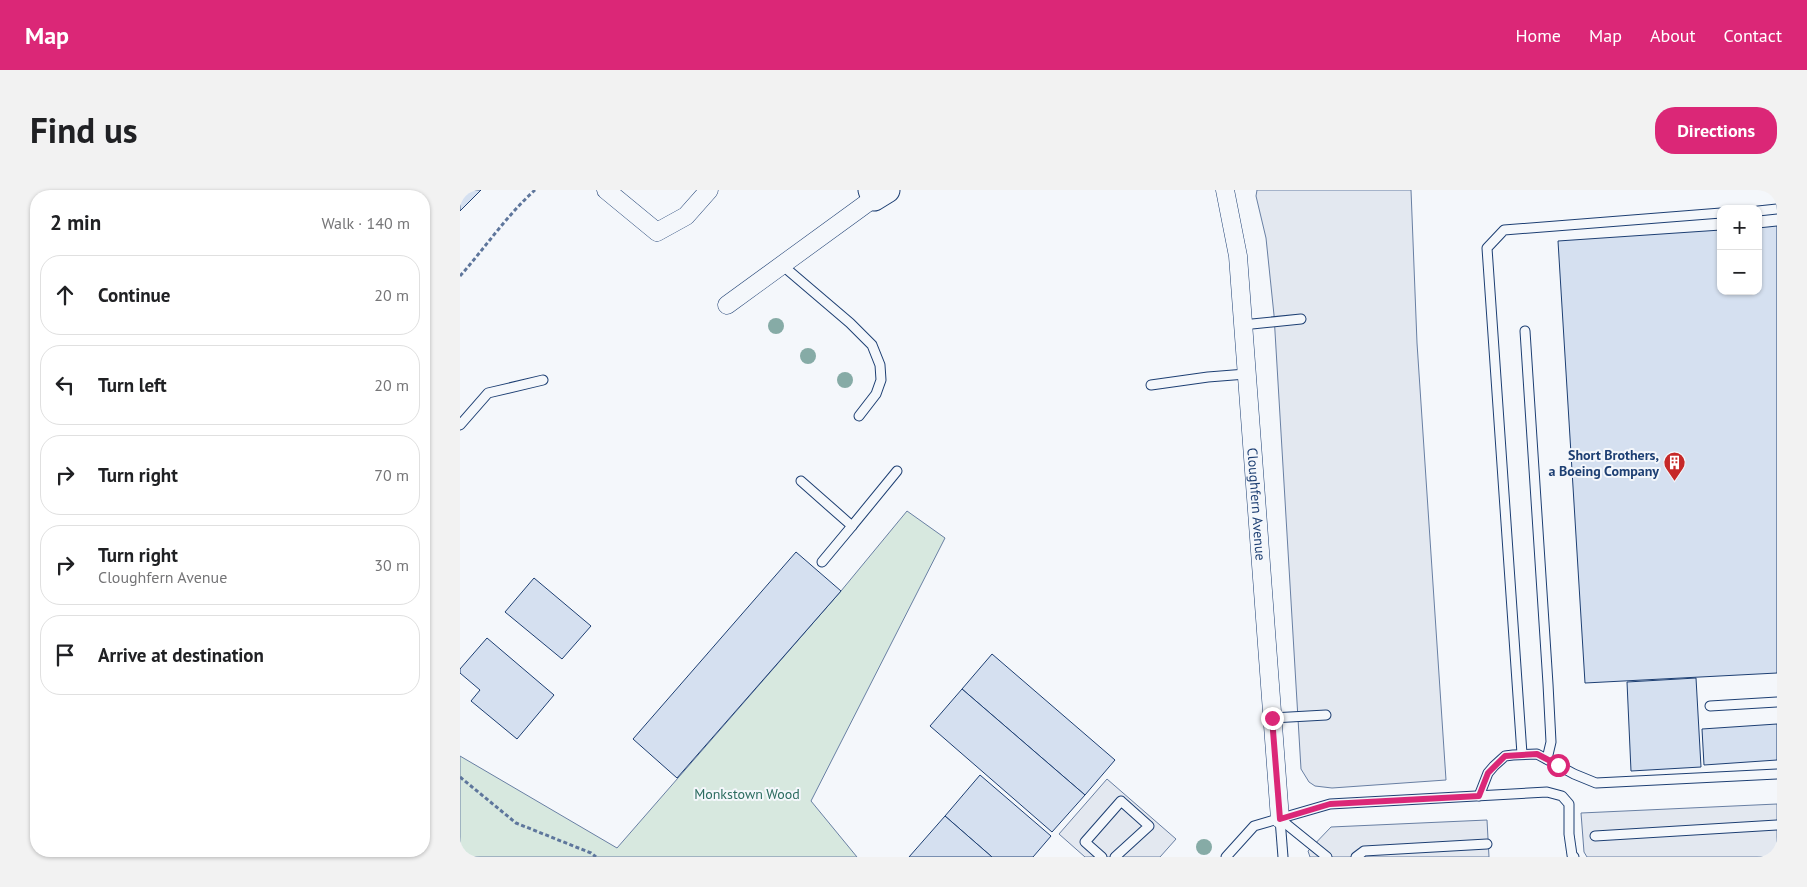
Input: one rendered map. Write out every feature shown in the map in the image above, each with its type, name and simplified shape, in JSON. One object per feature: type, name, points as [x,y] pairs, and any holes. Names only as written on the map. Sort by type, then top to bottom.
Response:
[{"type":"street","points":[[606,190],[657,232],[686,216],[709,190]]},
{"type":"street","name":"Cloughfern Avenue","points":[[1225,190],[1238,256],[1280,819]]},
{"type":"street","points":[[727,305],[877,193]]},
{"type":"lane","points":[[1762,211],[1777,209]]},
{"type":"lane","points":[[1522,754],[1487,248],[1504,230],[1717,214]]},
{"type":"lane","points":[[782,265],[850,323],[872,345],[880,365],[881,380],[876,394],[859,416]]},
{"type":"lane","points":[[1242,325],[1301,320]]},
{"type":"lane","points":[[1525,330],[1551,742],[1547,759]]},
{"type":"lane","points":[[1151,385],[1246,374]]},
{"type":"lane","points":[[460,425],[488,393],[544,380]]},
{"type":"lane","points":[[822,562],[897,471]]},
{"type":"lane","points":[[801,481],[852,526]]},
{"type":"lane","points":[[1710,706],[1777,702]]},
{"type":"lane","points":[[1272,718],[1326,716]]},
{"type":"lane","points":[[1479,796],[1488,773],[1494,766],[1505,756],[1522,754],[1537,754],[1574,774],[1596,783],[1777,774]]},
{"type":"lane","points":[[1226,857],[1254,826],[1330,804],[1547,792],[1562,796],[1569,804],[1568,834],[1574,857]]},
{"type":"lane","points":[[1102,857],[1085,842],[1122,801],[1148,826],[1115,857]]},
{"type":"lane","points":[[1280,819],[1283,857]]},
{"type":"lane","points":[[1280,819],[1327,857]]},
{"type":"lane","points":[[1595,836],[1777,825]]},
{"type":"lane","points":[[1356,857],[1364,851],[1487,844]]},
{"type":"path","points":[[460,276],[521,202],[535,190]]},
{"type":"path","points":[[460,777],[516,823],[591,853],[596,857]]},
{"type":"green space","name":"Monkstown Wood","points":[[907,511],[945,538],[811,801],[857,857],[460,857],[460,756],[617,848],[841,591]]},
{"type":"shaded area","points":[[1257,190],[1411,190],[1417,343],[1446,780],[1332,788],[1315,786],[1309,782],[1301,769],[1274,315],[1266,238],[1256,196]]},
{"type":"shaded area","points":[[1107,779],[1176,839],[1160,857],[1085,857],[1059,834]]},
{"type":"shaded area","points":[[1777,804],[1777,857],[1587,857],[1584,852],[1581,813]]},
{"type":"shaded area","points":[[1487,820],[1489,857],[1310,857],[1308,851],[1331,827]]},
{"type":"building","points":[[460,190],[481,190],[460,211]]},
{"type":"building","name":"Short Brothers, a Boeing Company","points":[[1777,226],[1777,673],[1585,683],[1558,241],[1717,230],[1717,295],[1762,295],[1762,228]]},
{"type":"building","points":[[796,552],[841,591],[677,778],[633,739]]},
{"type":"building","points":[[534,578],[591,626],[562,659],[505,612]]},
{"type":"building","points":[[487,638],[554,695],[517,739],[471,701],[480,690],[460,673],[460,669]]},
{"type":"building","points":[[992,654],[1115,760],[1085,795],[962,689]]},
{"type":"building","points":[[1696,678],[1701,767],[1631,771],[1627,682]]},
{"type":"building","points":[[962,689],[1085,795],[1052,832],[930,726]]},
{"type":"building","points":[[1777,724],[1777,760],[1704,765],[1702,729]]},
{"type":"building","points":[[980,775],[1051,836],[1033,857],[992,857],[945,816]]},
{"type":"building","points":[[945,816],[992,857],[909,857]]},
{"type":"place","name":"Short Brothers, a Boeing Company","points":[[1675,482]]},
{"type":"route","points":[[1272,718],[1280,819],[1330,804],[1479,796],[1488,773],[1505,756],[1513,754],[1537,754],[1558,765]]}]
